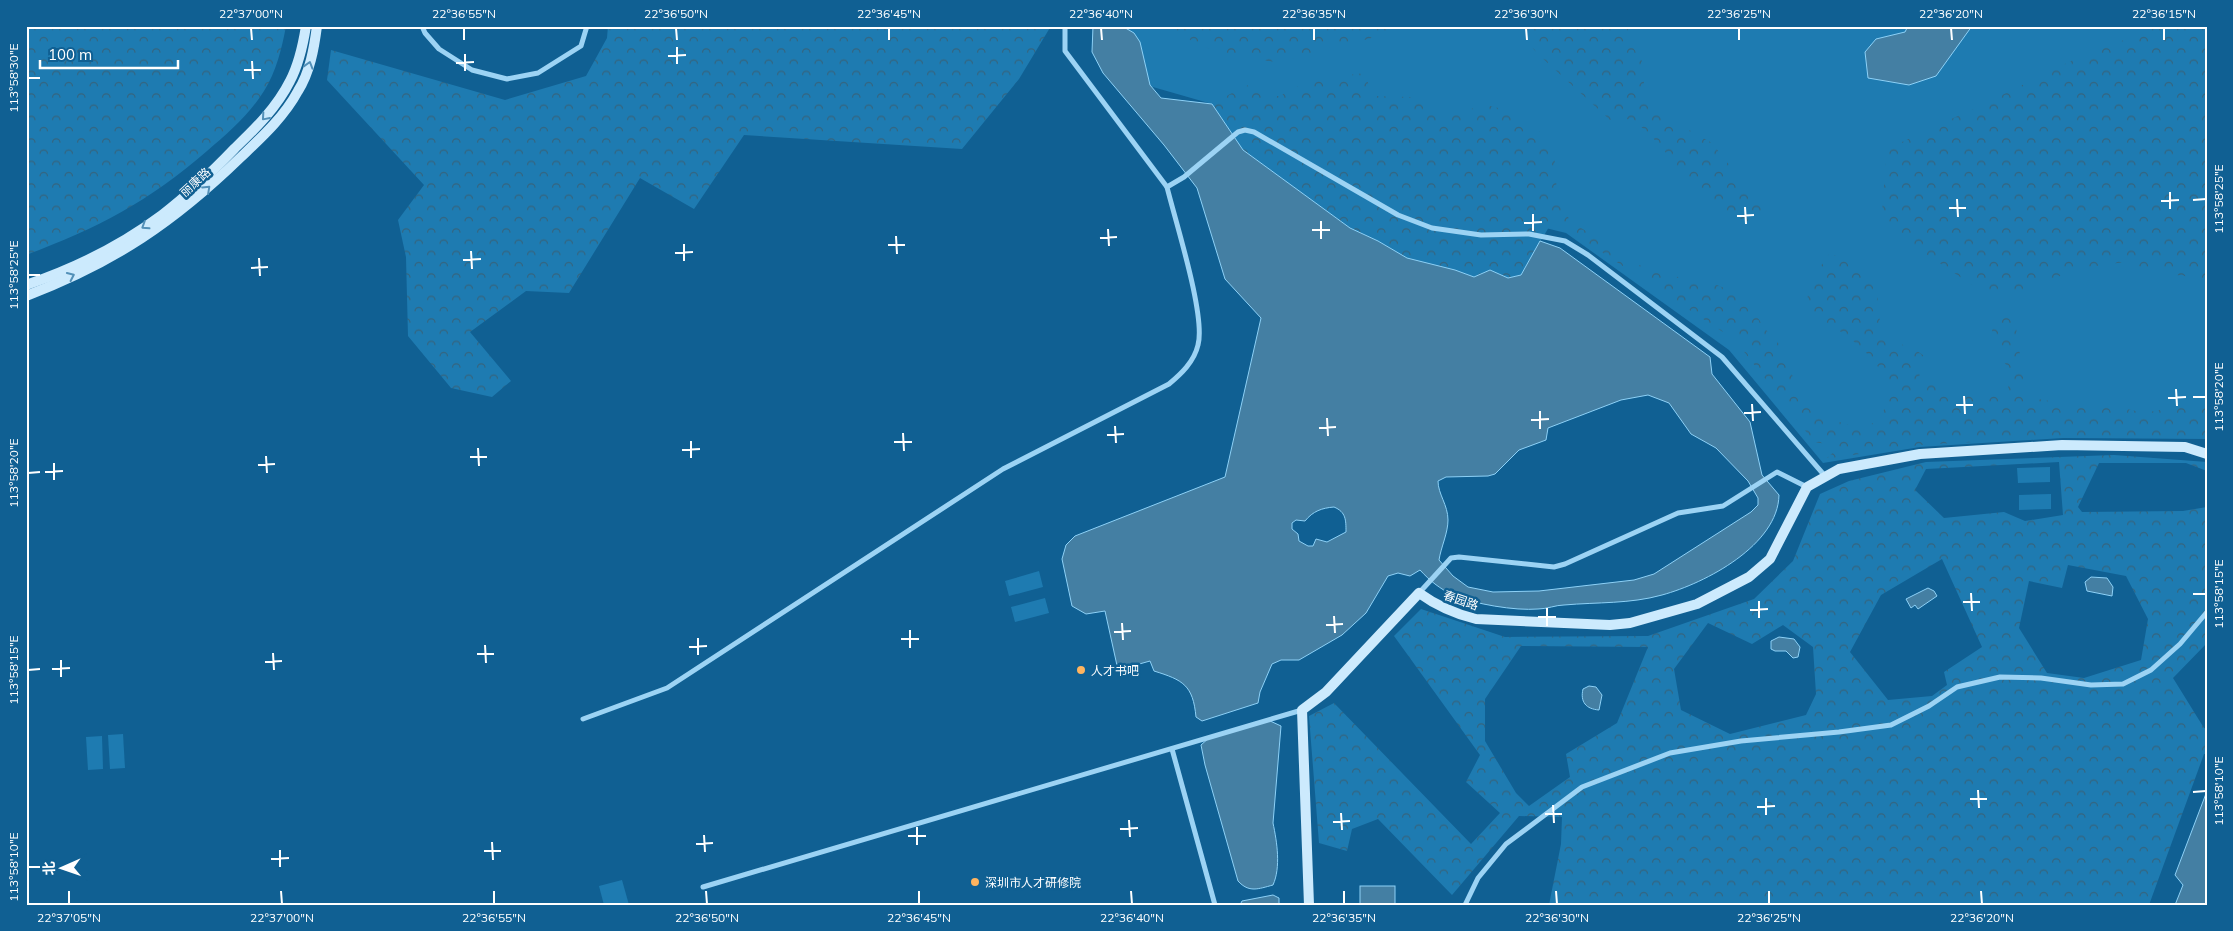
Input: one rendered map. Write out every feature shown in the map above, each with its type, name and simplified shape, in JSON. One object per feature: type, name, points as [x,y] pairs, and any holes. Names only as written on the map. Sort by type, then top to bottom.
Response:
[{"type":"street","name":"丽康路","points":[[26,285],[94,255],[130,235],[161,215],[202,181],[261,122],[277,103],[294,74],[306,26]]},
{"type":"street","name":"丽康路","points":[[26,296],[98,264],[135,244],[171,220],[208,188],[269,130],[292,101],[306,76],[317,26]]},
{"type":"street","points":[[422,26],[425,33],[439,49],[472,70],[507,79],[538,73],[581,46],[587,26]]},
{"type":"street","points":[[583,719],[667,688],[1003,468],[1169,384],[1186,370],[1198,345],[1196,301],[1167,187],[1065,51],[1065,26]]},
{"type":"street","points":[[1167,187],[1184,177],[1238,132],[1245,130],[1254,132],[1398,215],[1432,228],[1481,234],[1529,234],[1565,240],[1588,255],[1722,357],[1825,476]]},
{"type":"street","points":[[704,887],[1302,710],[1326,692],[1451,558],[1459,557],[1554,566],[1565,564],[1678,513],[1723,506],[1777,472],[1807,487],[1839,469],[1920,454],[2062,445],[2185,447],[2207,454]]},
{"type":"street","name":"春园路","points":[[1419,593],[1432,603],[1458,615],[1476,619],[1610,624],[1630,622],[1697,604],[1749,577],[1770,559],[1807,487]]},
{"type":"street","points":[[1465,905],[1478,878],[1506,844],[1582,787],[1670,753],[1741,741],[1891,725],[1929,706],[1957,686],[2000,677],[2042,678],[2091,685],[2123,684],[2151,670],[2180,644],[2207,612]]},
{"type":"street","points":[[1302,710],[1309,905]]},
{"type":"street","points":[[1172,749],[1215,905]]},
{"type":"green space","points":[[26,26],[286,26],[278,60],[268,84],[252,108],[223,137],[185,169],[143,199],[99,224],[26,255]]},
{"type":"green space","points":[[608,26],[1051,26],[1019,79],[962,149],[744,135],[694,209],[640,178],[569,293],[526,291],[470,332],[511,381],[492,397],[451,388],[408,336],[406,257],[398,220],[424,185],[327,80],[331,50],[505,100],[586,76],[607,38]]},
{"type":"green space","points":[[1102,26],[2207,26],[2207,439],[2063,438],[1920,447],[1823,463],[1729,350],[1566,233],[1505,218],[1212,104],[1139,83]]},
{"type":"green space","points":[[1169,26],[1396,26],[1369,39],[1333,46],[1315,54],[1276,62],[1236,57],[1198,45]]},
{"type":"green space","points":[[1515,26],[1629,26],[1626,37],[1642,61],[1645,95],[1682,126],[1712,143],[1765,210],[1759,225],[1719,212],[1694,190],[1660,145],[1633,119],[1610,120],[1540,56],[1516,30]]},
{"type":"green space","points":[[2160,26],[2207,26],[2207,281],[2200,278],[2160,273],[2125,262],[2081,268],[2013,294],[1978,289],[1881,224],[1887,149],[2073,60]]},
{"type":"green space","points":[[1365,73],[1369,86],[1375,96],[1410,97],[1432,111],[1458,112],[1487,105],[1514,115],[1548,137],[1554,149],[1557,194],[1570,221],[1649,271],[1717,285],[1743,296],[1766,330],[1776,338],[1800,393],[1829,419],[1846,424],[1865,425],[1878,422],[1888,398],[1888,389],[1886,380],[1875,362],[1858,345],[1833,327],[1818,321],[1811,314],[1808,306],[1809,290],[1816,274],[1829,254],[1845,257],[1870,280],[1877,294],[1880,323],[1885,333],[1896,343],[1911,347],[1923,355],[1918,384],[1931,379],[1937,386],[1949,393],[2006,394],[2010,381],[2009,368],[2001,359],[1992,331],[1994,321],[2002,313],[2015,320],[2026,397],[2079,406],[2099,403],[2145,413],[2207,400],[2207,438],[2063,437],[1920,445],[1826,459],[1840,446],[1814,442],[1735,340],[1553,220],[1521,275],[1508,278],[1490,270],[1474,277],[1455,270],[1407,258],[1378,241],[1350,228],[1243,150],[1212,104],[1254,83],[1270,96],[1281,96],[1292,87],[1305,86],[1316,79]]},
{"type":"green space","points":[[2114,455],[2207,462],[2207,471],[2186,463],[2099,463],[2078,507],[2082,512],[2183,511],[2207,507],[2207,643],[2173,678],[2204,728],[2207,729],[2207,754],[2204,754],[2149,905],[1549,905],[1561,844],[1562,817],[1519,816],[1452,895],[1378,819],[1352,829],[1347,851],[1319,843],[1309,716],[1334,703],[1471,844],[1500,813],[1466,782],[1480,755],[1394,636],[1421,609],[1505,637],[1648,636],[1754,599],[1793,561],[1820,494],[1849,481],[1926,462]],"holes":[[[2059,462],[2063,515],[2025,521],[2004,512],[1944,518],[1915,490],[1926,469]],[[1942,559],[1982,647],[1944,672],[1947,685],[1932,696],[1888,700],[1850,652],[1881,595]],[[2068,565],[2126,576],[2148,619],[2141,660],[2084,678],[2047,673],[2019,628],[2029,581],[2062,588]],[[1708,623],[1752,644],[1783,625],[1813,647],[1816,694],[1806,715],[1730,734],[1681,710],[1674,669]],[[1521,646],[1648,647],[1617,723],[1566,754],[1570,777],[1529,806],[1516,793],[1485,741],[1485,699]]]},
{"type":"green space","points":[[2050,467],[2050,482],[2018,483],[2017,468]]},
{"type":"green space","points":[[2051,494],[2051,509],[2019,510],[2019,495]]},
{"type":"green space","points":[[1039,571],[1043,587],[1009,596],[1005,581]]},
{"type":"green space","points":[[1045,598],[1049,613],[1015,622],[1011,607]]},
{"type":"green space","points":[[123,734],[125,768],[110,769],[108,735]]},
{"type":"green space","points":[[102,736],[103,769],[88,770],[86,737]]},
{"type":"green space","points":[[622,880],[629,905],[604,905],[599,886]]},
{"type":"shaded area","points":[[1093,26],[1122,26],[1134,33],[1140,42],[1150,85],[1161,98],[1212,104],[1243,150],[1350,228],[1378,241],[1407,258],[1455,270],[1474,277],[1490,270],[1508,278],[1521,275],[1540,241],[1560,248],[1710,357],[1712,374],[1750,422],[1762,475],[1779,495],[1775,513],[1766,530],[1737,559],[1718,571],[1680,589],[1638,600],[1561,605],[1541,609],[1507,608],[1483,604],[1453,595],[1435,584],[1420,570],[1410,576],[1398,573],[1388,576],[1366,613],[1342,635],[1299,660],[1281,660],[1272,664],[1260,692],[1258,703],[1202,721],[1196,717],[1195,706],[1185,685],[1172,677],[1154,671],[1150,661],[1118,670],[1105,611],[1086,614],[1072,606],[1062,559],[1066,545],[1075,536],[1225,477],[1261,318],[1225,279],[1197,188],[1164,145],[1103,73],[1092,52]],"holes":[[[1648,395],[1669,403],[1691,434],[1716,448],[1748,481],[1758,498],[1758,505],[1751,512],[1654,574],[1634,580],[1539,591],[1493,592],[1468,587],[1453,576],[1439,560],[1448,520],[1438,481],[1446,477],[1488,476],[1495,474],[1519,450],[1546,440],[1548,428],[1621,400]],[[1334,507],[1343,514],[1346,532],[1327,542],[1316,539],[1313,546],[1308,546],[1299,541],[1298,534],[1292,529],[1292,523],[1296,520],[1305,521],[1318,511]]]},
{"type":"shaded area","points":[[1908,26],[1972,26],[1936,76],[1909,85],[1868,78],[1865,52],[1876,39],[1905,32]]},
{"type":"shaded area","points":[[2091,577],[2107,578],[2113,587],[2112,596],[2087,591],[2085,582]]},
{"type":"shaded area","points":[[1928,588],[1934,591],[1937,596],[1918,609],[1915,605],[1911,608],[1906,599]]},
{"type":"shaded area","points":[[1779,637],[1794,639],[1800,647],[1798,657],[1793,658],[1786,651],[1771,649],[1771,641]]},
{"type":"shaded area","points":[[1589,686],[1596,687],[1602,695],[1599,710],[1587,706],[1583,701],[1583,689]]},
{"type":"shaded area","points":[[1268,720],[1281,726],[1273,823],[1278,862],[1273,885],[1250,889],[1238,881],[1201,745],[1210,737]]},
{"type":"shaded area","points":[[2207,791],[2207,905],[2175,905],[2183,885],[2175,875]]},
{"type":"shaded area","points":[[1360,886],[1395,886],[1395,905],[1360,905]]},
{"type":"shaded area","points":[[1273,895],[1279,898],[1279,905],[1240,905],[1242,901]]},
{"type":"place","name":"人才书吧","points":[[1081,670]]},
{"type":"place","name":"深圳市人才研修院","points":[[975,882]]}]
